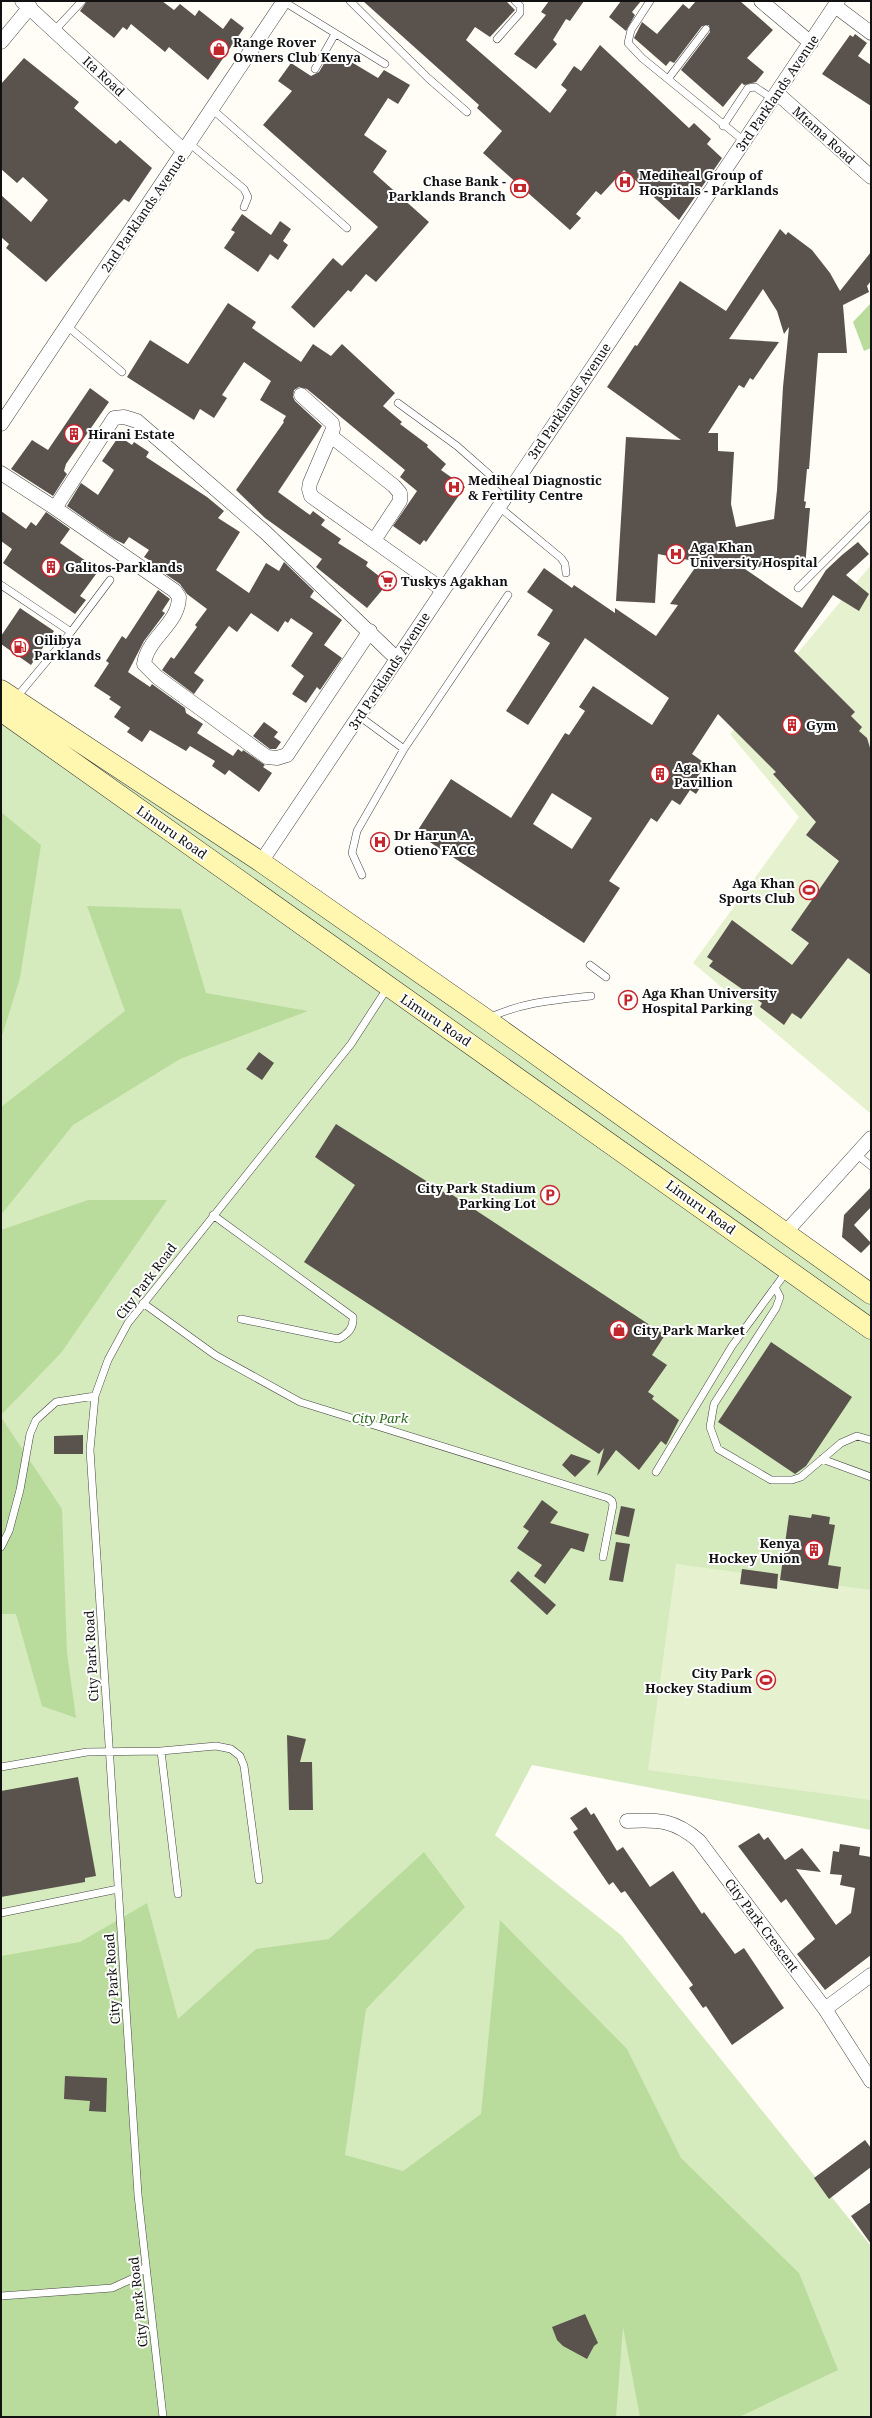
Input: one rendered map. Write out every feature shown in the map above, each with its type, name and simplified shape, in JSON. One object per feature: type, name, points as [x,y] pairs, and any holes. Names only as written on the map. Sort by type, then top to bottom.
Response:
[{"type":"main road","name":"Limuru Road","points":[[5,700],[261,862],[486,1018],[871,1294]]},
{"type":"main road","name":"Limuru Road","points":[[5,700],[244,883],[388,988],[589,1127],[787,1271],[871,1329]]},
{"type":"main road","points":[[244,883],[261,862]]},
{"type":"street","name":"2nd Parklands Avenue","points":[[1,424],[284,1]]},
{"type":"street","points":[[760,1],[811,43]]},
{"type":"street","name":"Ita Road","points":[[26,4],[187,147]]},
{"type":"street","points":[[1,42],[26,4]]},
{"type":"street","points":[[836,4],[871,33]]},
{"type":"street","name":"3rd Parklands Avenue","points":[[261,862],[396,658],[836,4]]},
{"type":"street","name":"Mtama Road","points":[[775,96],[871,177]]},
{"type":"street","points":[[301,395],[332,422],[333,428],[331,436],[310,483],[309,490],[311,496],[375,540],[443,590]]},
{"type":"street","points":[[55,508],[114,418],[124,417],[137,421],[265,532],[370,631],[396,658]]},
{"type":"street","points":[[331,436],[394,486],[400,493],[400,501],[375,540]]},
{"type":"street","points":[[1,474],[55,508],[175,590],[180,597],[177,612],[146,653],[144,664],[156,677],[267,757],[277,758],[287,755],[370,631]]},
{"type":"street","points":[[785,1233],[871,1138]]},
{"type":"street","name":"City Park Crescent","points":[[627,1821],[663,1821],[686,1830],[699,1841],[825,2009],[871,2081]]},
{"type":"street","points":[[825,2009],[871,1975]]},
{"type":"lane","points":[[55,30],[82,1]]},
{"type":"lane","points":[[284,1],[334,34],[385,64]]},
{"type":"lane","points":[[350,1],[428,78],[467,112]]},
{"type":"lane","points":[[497,39],[520,13],[520,6],[515,1]]},
{"type":"lane","points":[[650,1],[631,30],[628,43],[642,58],[723,126],[744,141]]},
{"type":"lane","points":[[668,79],[706,29]]},
{"type":"lane","points":[[314,70],[334,34]]},
{"type":"lane","points":[[723,126],[748,88],[755,87],[775,96]]},
{"type":"lane","points":[[212,109],[347,228]]},
{"type":"lane","points":[[187,147],[244,189],[248,197],[244,207]]},
{"type":"lane","points":[[67,326],[122,372]]},
{"type":"lane","points":[[398,403],[457,446],[508,491]]},
{"type":"lane","points":[[498,506],[561,558],[565,564],[566,573]]},
{"type":"lane","points":[[798,588],[871,515]]},
{"type":"lane","points":[[5,700],[71,632],[110,580]]},
{"type":"lane","points":[[1,585],[71,632]]},
{"type":"lane","points":[[362,875],[352,853],[353,840],[404,750],[508,595]]},
{"type":"lane","points":[[359,716],[404,750]]},
{"type":"lane","points":[[590,965],[606,977]]},
{"type":"lane","name":"City Park Road","points":[[163,2417],[138,2195],[108,1752],[90,1450],[95,1396],[108,1360],[128,1323],[351,1044],[388,988]]},
{"type":"lane","points":[[486,1018],[512,1007],[532,1002],[591,996]]},
{"type":"lane","points":[[856,1154],[871,1166]]},
{"type":"lane","points":[[213,1215],[353,1317],[352,1326],[345,1336],[338,1339],[241,1319]]},
{"type":"lane","points":[[656,1472],[732,1346],[787,1271]]},
{"type":"lane","points":[[775,1287],[780,1297],[776,1308],[714,1404],[710,1427],[718,1449],[771,1480],[792,1480],[801,1477],[841,1443],[857,1436],[871,1440]]},
{"type":"lane","points":[[143,1303],[215,1355],[300,1402],[608,1498],[612,1501],[613,1506],[603,1557]]},
{"type":"lane","points":[[1,1547],[9,1531],[20,1490],[30,1434],[36,1420],[56,1402],[95,1396]]},
{"type":"lane","points":[[822,1459],[871,1477]]},
{"type":"lane","points":[[1,1767],[87,1752],[161,1751],[216,1746],[231,1750],[240,1756],[244,1766],[259,1880]]},
{"type":"lane","points":[[161,1751],[178,1894]]},
{"type":"lane","points":[[1,1913],[118,1889]]},
{"type":"lane","points":[[1,2296],[112,2288],[134,2278],[146,2266]]},
{"type":"green space","points":[[871,303],[871,348],[864,351],[853,322]]},
{"type":"green space","name":"Aga Khan Sports Club","points":[[871,565],[871,1114],[693,963],[799,817],[730,734]]},
{"type":"green space","name":"City Park","points":[[1,686],[871,1300],[871,1830],[532,1765],[495,1835],[621,1935],[871,2246],[871,2417],[1,2417]]},
{"type":"green space","points":[[1,812],[41,845],[20,978],[1,1039]]},
{"type":"green space","points":[[87,906],[181,909],[206,993],[308,1011],[180,1059],[73,1125],[1,1215],[1,1107],[125,1011]]},
{"type":"green space","points":[[88,1200],[167,1200],[61,1353],[1,1415],[1,1230]]},
{"type":"green space","points":[[1,1417],[62,1509],[67,1653],[76,1718],[42,1706],[16,1614],[1,1614]]},
{"type":"green space","name":"City Park Hockey Stadium","points":[[676,1564],[871,1590],[871,1800],[648,1770]]},
{"type":"green space","points":[[424,1852],[465,1907],[366,2009],[345,2155],[403,2171],[481,2114],[500,1920],[627,2049],[681,2158],[799,2273],[838,2370],[739,2417],[640,2417],[623,2327],[616,2417],[1,2417],[1,1956],[80,1942],[147,1903],[178,2019],[256,1949],[329,1939]]},
{"type":"building","points":[[87,1],[162,1],[174,10],[180,4],[195,16],[199,10],[223,29],[231,18],[244,28],[208,80],[169,47],[165,52],[131,24],[127,30],[123,27],[114,38],[80,11]]},
{"type":"building","points":[[363,1],[506,1],[515,10],[490,37],[475,27],[466,40],[550,113],[567,90],[561,85],[574,66],[581,71],[600,45],[689,128],[694,123],[711,139],[707,144],[722,158],[679,220],[624,170],[601,195],[596,191],[576,214],[581,218],[570,230],[483,153],[502,131],[477,108],[479,105]]},
{"type":"building","points":[[549,1],[584,1],[570,21],[566,19],[553,40],[557,44],[536,69],[514,54],[546,15],[541,12]]},
{"type":"building","points":[[621,1],[641,1],[632,12],[635,15],[626,31],[609,17]]},
{"type":"building","points":[[696,1],[740,1],[773,30],[747,58],[764,72],[756,82],[744,85],[742,83],[723,107],[681,70],[710,32],[709,25],[702,26],[674,63],[670,61],[666,66],[634,38],[642,22],[657,34],[683,4],[689,9]]},
{"type":"building","points":[[855,34],[867,43],[858,56],[871,65],[871,106],[822,74],[850,35],[853,37]]},
{"type":"building","points":[[343,57],[378,78],[384,70],[410,85],[398,104],[388,98],[364,135],[387,151],[373,172],[429,222],[376,282],[366,274],[351,292],[348,290],[314,328],[291,307],[333,258],[342,266],[378,227],[263,125],[292,91],[278,81],[291,63],[311,76],[319,72],[325,62],[340,61]]},
{"type":"building","points":[[24,58],[79,102],[74,108],[116,144],[120,140],[152,168],[129,202],[124,199],[46,282],[6,248],[9,244],[1,237],[1,195],[31,222],[48,200],[23,177],[17,183],[1,169],[1,84]]},
{"type":"building","points":[[242,214],[271,235],[280,221],[291,229],[283,241],[288,245],[278,260],[270,254],[258,272],[224,248],[235,232],[231,230]]},
{"type":"building","points":[[780,229],[786,235],[788,232],[812,250],[830,273],[840,291],[871,252],[871,281],[867,286],[869,292],[843,305],[847,353],[818,353],[809,469],[807,469],[804,501],[806,502],[805,508],[810,508],[805,567],[742,567],[802,608],[826,570],[858,542],[869,554],[846,575],[869,594],[859,611],[833,595],[794,651],[855,712],[851,716],[862,727],[859,731],[867,738],[871,751],[871,975],[848,958],[801,1019],[792,1013],[784,1025],[760,1007],[762,1003],[709,966],[713,961],[707,957],[732,920],[792,965],[809,943],[791,930],[839,861],[806,835],[816,822],[773,774],[776,772],[718,714],[692,754],[706,764],[697,778],[703,783],[696,794],[690,790],[680,805],[672,800],[657,822],[651,818],[609,881],[620,888],[584,943],[416,833],[451,779],[511,818],[565,733],[569,735],[585,711],[579,707],[593,686],[652,725],[669,698],[585,638],[528,725],[506,711],[550,643],[537,635],[553,610],[527,592],[544,568],[572,588],[574,585],[615,613],[615,608],[656,636],[678,605],[670,604],[699,562],[658,554],[655,603],[616,601],[626,437],[681,440],[607,387],[635,345],[637,346],[680,281],[726,311]],"holes":[[[763,289],[777,311],[784,334],[789,327],[783,387],[774,519],[736,527],[731,504],[734,452],[718,451],[718,433],[708,433],[739,385],[744,388],[750,378],[753,380],[779,342],[729,339]],[[552,793],[592,818],[572,849],[533,824]]]},
{"type":"building","points":[[228,303],[256,322],[252,328],[301,362],[313,344],[331,356],[342,344],[395,393],[383,406],[402,422],[400,424],[428,445],[427,447],[446,464],[441,470],[465,487],[426,542],[424,540],[420,545],[393,526],[417,491],[400,477],[405,470],[307,389],[299,387],[294,390],[293,397],[295,401],[322,426],[278,492],[310,515],[313,511],[325,520],[321,525],[341,539],[338,543],[368,562],[366,566],[388,583],[367,608],[316,567],[322,559],[265,518],[236,490],[284,422],[283,421],[286,416],[260,400],[271,381],[244,362],[222,395],[227,398],[214,418],[200,409],[194,420],[127,377],[150,340],[188,364]]},
{"type":"building","points":[[90,388],[109,402],[66,464],[64,471],[67,474],[53,496],[11,469],[32,440],[48,450]]},
{"type":"building","points":[[119,436],[132,445],[134,442],[149,452],[146,457],[207,497],[224,511],[218,518],[240,532],[216,570],[249,593],[266,563],[279,571],[284,562],[314,591],[310,597],[342,620],[324,645],[342,658],[320,690],[317,687],[306,703],[292,694],[304,676],[291,666],[313,633],[291,618],[288,623],[285,621],[278,632],[251,613],[237,632],[229,626],[194,673],[204,680],[194,694],[162,670],[171,657],[174,659],[197,627],[195,625],[207,609],[187,594],[180,584],[148,562],[149,560],[144,557],[149,550],[129,537],[124,544],[114,539],[67,506],[81,483],[98,495],[114,470],[102,461]]},
{"type":"building","name":"Galitos-Parklands","points":[[1,511],[26,529],[31,522],[36,526],[46,512],[70,529],[60,543],[99,570],[80,596],[86,600],[75,614],[3,563],[12,549],[1,541]]},
{"type":"building","points":[[158,590],[170,599],[162,611],[165,613],[144,641],[128,672],[150,687],[152,684],[185,708],[186,713],[203,724],[197,733],[233,756],[238,749],[242,752],[243,750],[265,765],[263,767],[272,773],[259,792],[229,770],[225,775],[212,766],[215,761],[190,746],[186,751],[150,730],[142,742],[127,732],[130,728],[114,717],[121,707],[109,699],[111,697],[94,686],[109,663],[106,661],[122,636],[126,639]]},
{"type":"building","points":[[20,608],[54,631],[31,665],[1,644],[1,636]]},
{"type":"building","points":[[264,722],[278,732],[274,737],[281,742],[276,749],[270,749],[253,736]]},
{"type":"building","points":[[259,1052],[274,1063],[262,1080],[246,1069]]},
{"type":"building","points":[[336,1124],[450,1196],[451,1194],[665,1335],[652,1355],[667,1365],[648,1392],[654,1396],[652,1399],[679,1420],[666,1445],[661,1441],[639,1470],[616,1450],[597,1476],[604,1448],[599,1454],[304,1262],[355,1185],[315,1157]]},
{"type":"building","points":[[871,1187],[871,1207],[854,1225],[871,1243],[861,1253],[842,1237],[844,1215]]},
{"type":"building","points":[[771,1342],[852,1397],[806,1466],[795,1474],[718,1422]]},
{"type":"building","points":[[83,1435],[83,1454],[54,1454],[54,1436]]},
{"type":"building","points":[[571,1454],[591,1461],[575,1477],[562,1465]]},
{"type":"building","points":[[542,1500],[558,1512],[550,1523],[589,1534],[584,1552],[571,1548],[545,1584],[534,1576],[542,1565],[517,1548],[529,1531],[523,1527]]},
{"type":"building","points":[[621,1506],[635,1509],[629,1537],[615,1534]]},
{"type":"building","name":"Kenya Hockey Union","points":[[812,1514],[830,1517],[829,1524],[835,1525],[828,1565],[841,1567],[838,1589],[780,1580],[789,1515],[811,1518]]},
{"type":"building","points":[[616,1542],[630,1544],[623,1582],[609,1580]]},
{"type":"building","points":[[742,1569],[778,1574],[777,1589],[740,1584]]},
{"type":"building","points":[[518,1571],[556,1605],[547,1615],[510,1581]]},
{"type":"building","points":[[287,1735],[306,1739],[300,1762],[312,1762],[313,1810],[289,1810]]},
{"type":"building","points":[[78,1777],[96,1876],[85,1878],[85,1882],[1,1897],[1,1791]]},
{"type":"building","points":[[586,1807],[591,1815],[594,1813],[617,1851],[623,1847],[650,1887],[673,1871],[702,1914],[704,1912],[735,1954],[744,1948],[784,2008],[732,2045],[706,2006],[703,2008],[689,1988],[693,1985],[625,1891],[621,1893],[613,1882],[609,1885],[573,1832],[578,1829],[570,1818]]},
{"type":"building","points":[[759,1833],[764,1840],[768,1837],[785,1860],[802,1848],[821,1872],[796,1869],[836,1925],[851,1913],[855,1888],[840,1885],[842,1875],[830,1874],[833,1851],[839,1852],[840,1844],[860,1847],[859,1855],[871,1857],[871,1955],[825,1990],[797,1954],[815,1939],[786,1899],[781,1903],[738,1846]]},
{"type":"building","points":[[65,2076],[107,2078],[106,2112],[89,2111],[90,2101],[64,2099]]},
{"type":"building","points":[[865,2140],[871,2148],[871,2167],[829,2199],[814,2178]]},
{"type":"building","points":[[871,2202],[871,2244],[851,2216]]},
{"type":"building","points":[[585,2314],[598,2343],[594,2346],[587,2359],[563,2346],[557,2340],[552,2327]]},
{"type":"place","name":"Range Rover Owners Club Kenya","points":[[219,49]]},
{"type":"place","name":"Mediheal Group of Hospitals - Parklands","points":[[625,182]]},
{"type":"place","name":"Chase Bank - Parklands Branch","points":[[520,188]]},
{"type":"place","name":"Hirani Estate","points":[[74,434]]},
{"type":"place","name":"Mediheal Diagnostic & Fertility Centre","points":[[454,487]]},
{"type":"place","name":"Aga Khan University Hospital","points":[[676,554]]},
{"type":"place","name":"Galitos-Parklands","points":[[51,567]]},
{"type":"place","name":"Tuskys Agakhan","points":[[387,581]]},
{"type":"place","name":"Oilibya Parklands","points":[[20,647]]},
{"type":"place","name":"Gym","points":[[792,725]]},
{"type":"place","name":"Aga Khan Pavillion","points":[[660,774]]},
{"type":"place","name":"Dr Harun A. Otieno FACC","points":[[380,842]]},
{"type":"place","name":"Aga Khan Sports Club","points":[[809,890]]},
{"type":"place","name":"Aga Khan University Hospital Parking","points":[[628,1000]]},
{"type":"place","name":"City Park Stadium Parking Lot","points":[[550,1195]]},
{"type":"place","name":"City Park Market","points":[[619,1330]]},
{"type":"place","name":"Kenya Hockey Union","points":[[814,1550]]},
{"type":"place","name":"City Park Hockey Stadium","points":[[766,1680]]}]
